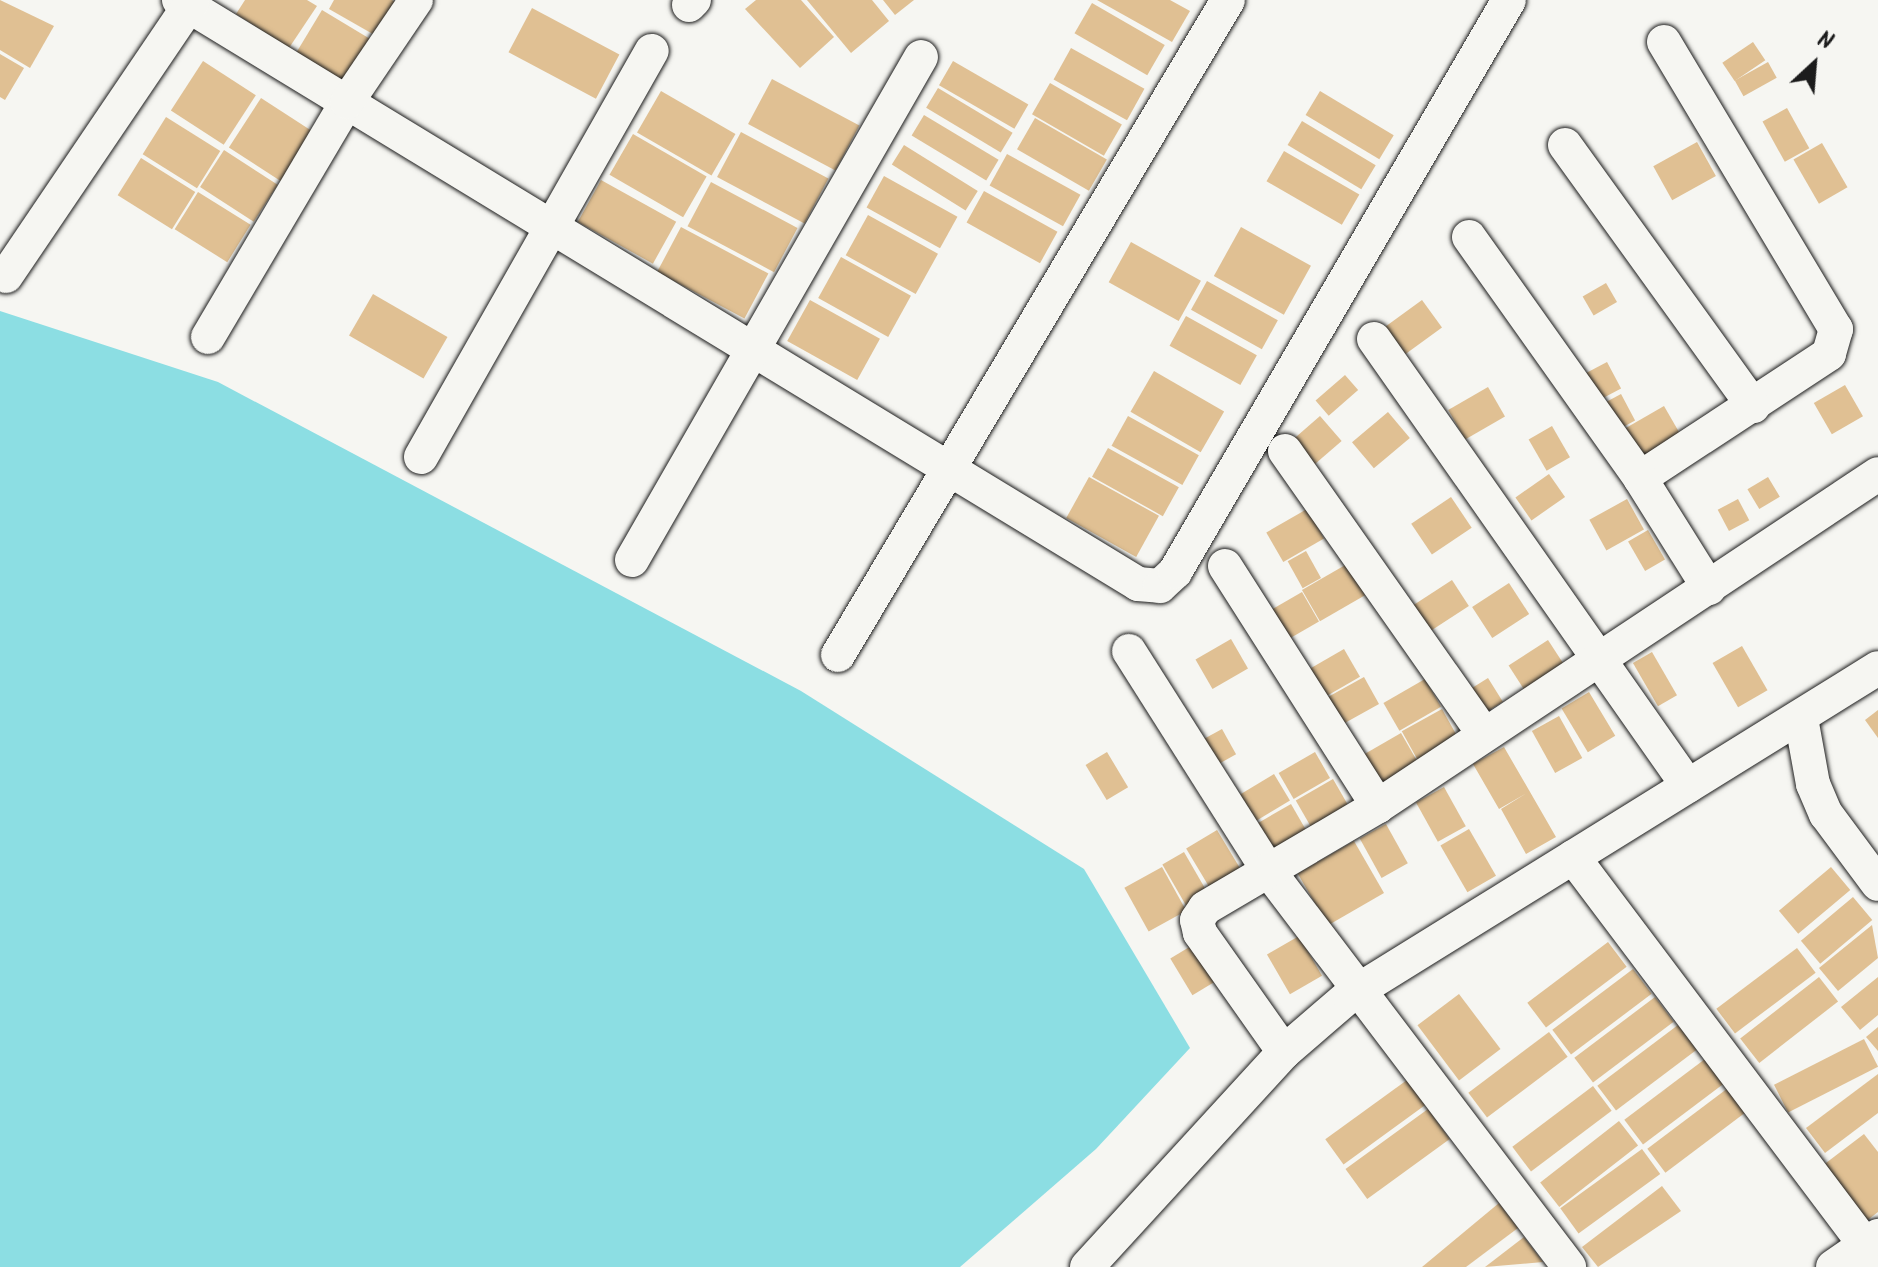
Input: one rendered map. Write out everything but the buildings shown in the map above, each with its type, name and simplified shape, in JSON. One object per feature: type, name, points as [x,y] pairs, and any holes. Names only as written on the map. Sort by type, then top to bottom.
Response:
[{"type":"street","points":[[208,337],[347,102],[416,0]]},
{"type":"street","points":[[838,655],[952,470],[1228,0]]},
{"type":"street","points":[[6,276],[187,2],[1138,584],[1160,586],[1175,572],[1509,0]]},
{"type":"street","points":[[1640,478],[1829,354],[1836,329],[1664,42]]},
{"type":"street","points":[[421,457],[652,51]]},
{"type":"street","points":[[632,560],[750,347],[921,57]]},
{"type":"street","points":[[1565,145],[1753,406]]},
{"type":"street","points":[[1469,237],[1640,478],[1709,588]]},
{"type":"street","points":[[1374,339],[1600,653],[1688,786]]},
{"type":"street","points":[[1285,451],[1484,734]]},
{"type":"street","points":[[1284,1052],[1197,920],[1205,908],[1378,806],[1600,653],[1709,588],[1878,474]]},
{"type":"street","points":[[1225,566],[1378,806]]},
{"type":"street","points":[[1129,651],[1268,870],[1569,1267]]},
{"type":"street","points":[[1087,1267],[1284,1052],[1357,990],[1878,668]]},
{"type":"street","points":[[1801,718],[1817,794],[1878,884]]},
{"type":"street","points":[[1573,857],[1874,1248],[1833,1267]]},
{"type":"water","points":[[0,311],[218,382],[801,691],[1084,869],[1190,1048],[1096,1149],[960,1267],[0,1267]]}]
